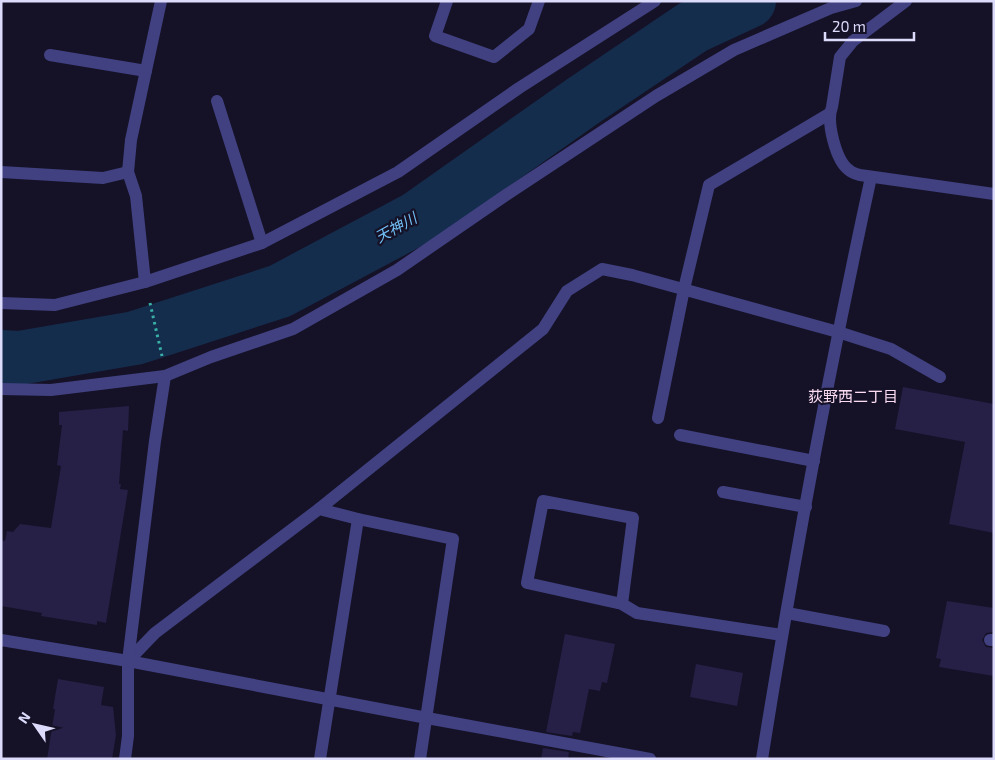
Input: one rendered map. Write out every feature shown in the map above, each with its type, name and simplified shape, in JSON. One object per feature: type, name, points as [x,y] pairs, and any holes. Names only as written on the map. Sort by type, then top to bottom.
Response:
[{"type":"street","points":[[147,288],[136,196],[128,172],[131,140],[161,1]]},
{"type":"street","points":[[446,1],[435,36],[494,57],[529,29],[539,1]]},
{"type":"street","points":[[1,303],[55,305],[147,288],[262,243],[398,172],[519,88],[655,1]]},
{"type":"street","points":[[1,389],[51,390],[165,376],[211,357],[293,329],[397,270],[656,96],[734,50],[831,8],[856,1]]},
{"type":"street","points":[[906,1],[853,41],[840,57],[832,107],[829,114],[836,150],[848,170],[860,175],[994,194]]},
{"type":"street","points":[[50,55],[146,71]]},
{"type":"street","points":[[217,101],[262,243]]},
{"type":"street","points":[[658,418],[684,289],[709,184],[829,114]]},
{"type":"street","points":[[1,172],[104,178],[128,172]]},
{"type":"street","points":[[762,759],[782,636],[838,332],[872,177]]},
{"type":"street","points":[[128,661],[155,633],[319,509],[543,330],[567,291],[602,269],[684,289],[838,332],[891,349],[940,377]]},
{"type":"street","points":[[125,759],[128,736],[128,661],[155,441],[165,376]]},
{"type":"street","points":[[680,435],[814,461]]},
{"type":"street","points":[[723,492],[806,507]]},
{"type":"street","points":[[622,604],[633,518],[543,501],[527,583],[622,604],[637,613],[782,636]]},
{"type":"street","points":[[319,509],[358,520],[453,539],[420,759]]},
{"type":"street","points":[[320,759],[358,520]]},
{"type":"street","points":[[787,612],[884,631]]},
{"type":"street","points":[[1,640],[128,661],[650,759]]},
{"type":"path","points":[[147,288],[162,356]]},
{"type":"building","points":[[903,387],[994,404],[994,533],[949,524],[965,442],[895,429]]},
{"type":"building","points":[[129,406],[128,431],[123,430],[119,484],[121,484],[120,489],[128,490],[106,623],[97,621],[97,625],[41,616],[42,613],[1,606],[1,540],[5,541],[7,531],[13,532],[20,524],[51,528],[61,466],[57,465],[62,425],[59,425],[59,412]]},
{"type":"building","points":[[947,601],[994,608],[994,632],[986,633],[982,640],[986,647],[994,648],[994,676],[939,667],[941,659],[936,658]]},
{"type":"building","points":[[565,634],[615,644],[607,683],[602,682],[600,691],[589,689],[580,733],[573,732],[572,736],[546,732]]},
{"type":"building","points":[[696,664],[743,673],[737,706],[690,697]]},
{"type":"building","points":[[58,679],[104,687],[101,705],[113,707],[116,735],[112,759],[47,759]]},
{"type":"building","points":[[543,748],[569,752],[568,759],[541,759]]},
{"type":"waterway","name":"天神川","points":[[1,357],[19,358],[135,338],[280,291],[417,218],[583,101],[693,27],[749,1]]},
{"type":"district","name":"荻野西二丁目","points":[[853,397]]}]
